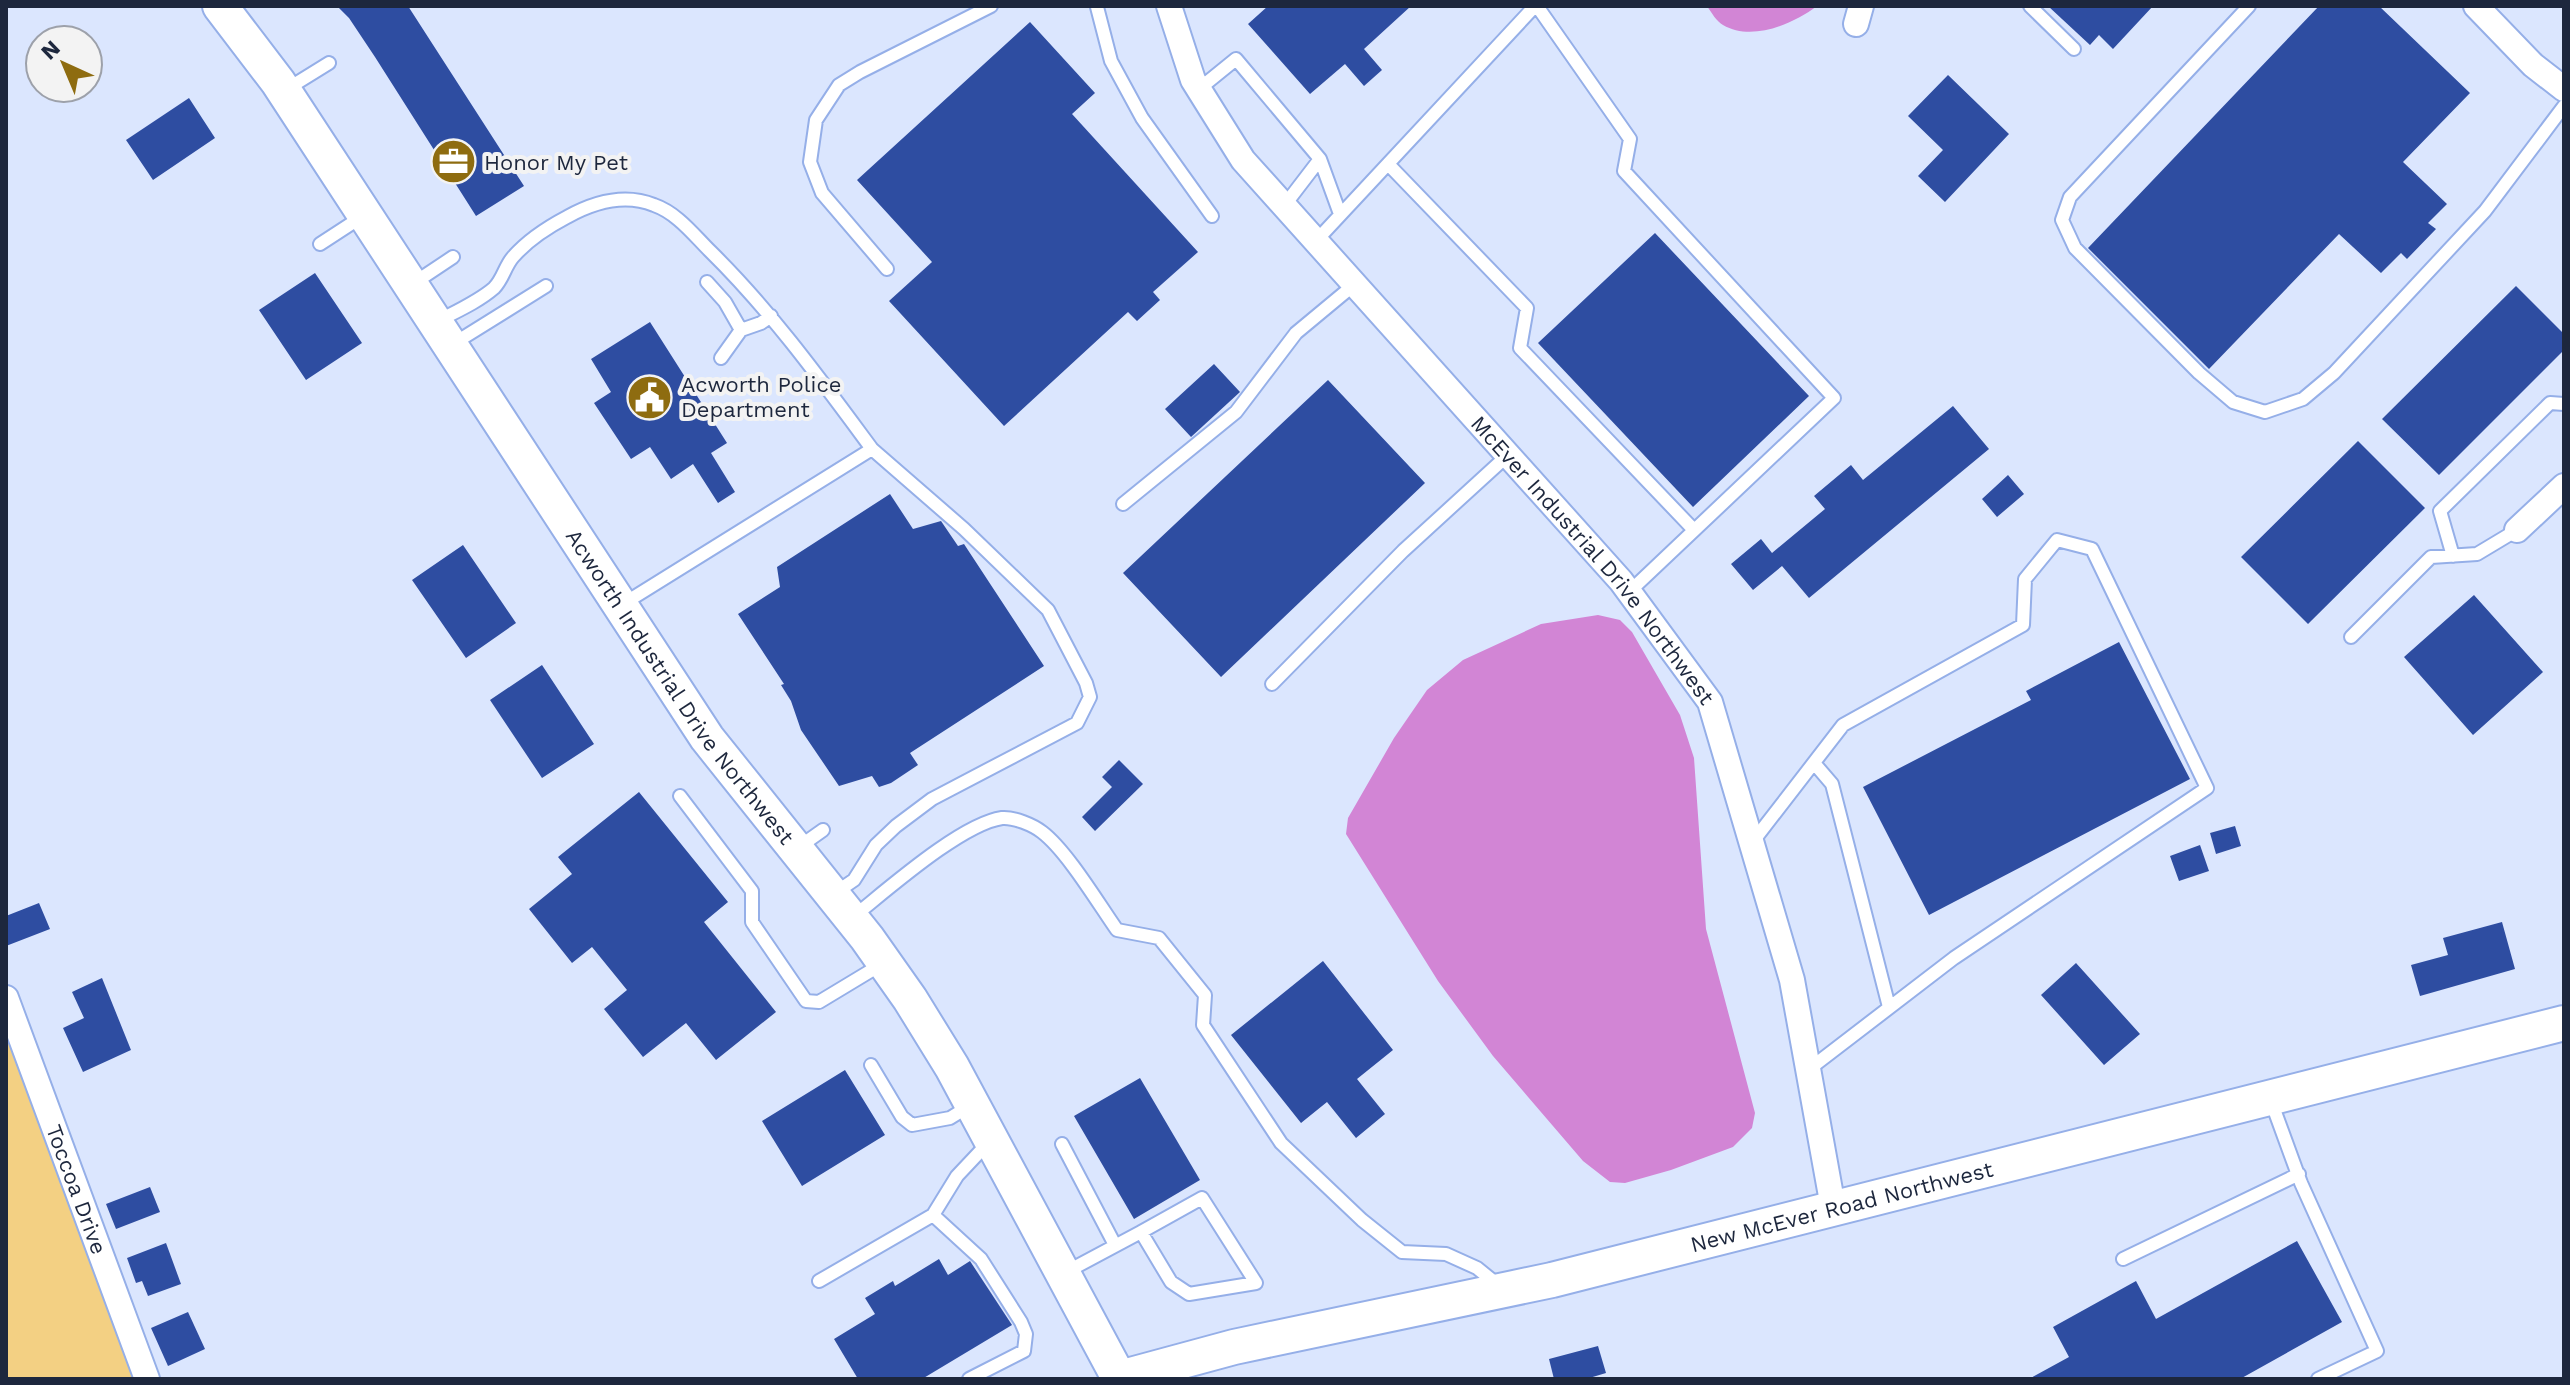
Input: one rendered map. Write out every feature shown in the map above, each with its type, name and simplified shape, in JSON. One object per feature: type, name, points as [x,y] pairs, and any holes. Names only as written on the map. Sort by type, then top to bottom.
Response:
[{"type":"street","name":"Acworth Industrial Drive Northwest","points":[[220,6],[284,91],[707,738],[809,840],[842,907],[885,963],[933,1036],[1118,1379]]},
{"type":"street","name":"McEver Industrial Drive Northwest","points":[[1169,6],[1193,80],[1243,160],[1629,592],[1710,702],[1792,980],[1833,1207]]},
{"type":"street","points":[[2476,6],[2533,65],[2564,89]]},
{"type":"street","points":[[2517,530],[2564,486]]},
{"type":"street","name":"Toccoa Drive","points":[[6,998],[147,1379]]},
{"type":"street","name":"New McEver Road Northwest","points":[[1118,1379],[1234,1347],[1503,1290],[2564,1023]]},
{"type":"lane","points":[[887,269],[822,193],[810,162],[816,120],[839,85],[991,6]]},
{"type":"lane","points":[[1097,6],[1111,61],[1142,118],[1212,216]]},
{"type":"lane","points":[[1316,241],[1536,6],[1630,139],[1624,171],[1834,398],[1629,592]]},
{"type":"lane","points":[[2030,6],[2074,49]]},
{"type":"lane","points":[[2249,6],[2070,197],[2062,220],[2075,248],[2199,373],[2233,402],[2265,412],[2303,399],[2334,373],[2485,211],[2564,106]]},
{"type":"lane","points":[[1199,89],[1236,59],[1320,159],[1340,214]]},
{"type":"lane","points":[[284,91],[329,63]]},
{"type":"lane","points":[[1284,206],[1320,159]]},
{"type":"lane","points":[[1388,164],[1527,308],[1520,348],[1694,530]]},
{"type":"lane","points":[[443,334],[499,282],[512,257],[550,227],[595,204],[625,199],[654,204],[676,217],[746,286],[872,449],[964,529],[1048,610],[1086,683],[1090,697],[1077,723],[932,799],[896,826],[876,845],[854,880],[842,907]]},
{"type":"lane","points":[[320,244],[365,214]]},
{"type":"lane","points":[[412,285],[453,257]]},
{"type":"lane","points":[[707,282],[725,302],[741,330]]},
{"type":"lane","points":[[1123,504],[1236,412],[1296,333],[1355,284]]},
{"type":"lane","points":[[443,334],[546,286]]},
{"type":"lane","points":[[721,358],[741,330],[771,316]]},
{"type":"lane","points":[[2453,556],[2440,511],[2550,403],[2564,404]]},
{"type":"lane","points":[[620,606],[872,449]]},
{"type":"lane","points":[[1272,684],[1403,551],[1508,455]]},
{"type":"lane","points":[[2351,637],[2431,557],[2477,554],[2517,530]]},
{"type":"lane","points":[[1751,844],[1843,725],[2023,625],[2025,579],[2057,540],[2092,549],[2207,788],[1954,958],[1808,1070]]},
{"type":"lane","points":[[1814,763],[1832,784],[1889,1007]]},
{"type":"lane","points":[[680,796],[752,891],[752,922],[806,1001],[819,1002],[885,963]]},
{"type":"lane","points":[[842,907],[916,867],[979,826],[1004,818],[1023,822],[1041,831],[1055,845],[1117,930],[1159,938],[1205,995],[1203,1025],[1281,1143],[1362,1220],[1402,1252],[1446,1254],[1477,1268],[1503,1290]]},
{"type":"lane","points":[[871,1065],[902,1117],[912,1125],[950,1118],[972,1105]]},
{"type":"lane","points":[[2269,1097],[2299,1174],[2377,1351],[2318,1379]]},
{"type":"lane","points":[[819,1281],[933,1215],[957,1176],[991,1139]]},
{"type":"lane","points":[[1062,1144],[1115,1245]]},
{"type":"lane","points":[[2123,1259],[2299,1174]]},
{"type":"lane","points":[[1063,1274],[1202,1198],[1256,1283],[1189,1294],[1171,1282],[1141,1232]]},
{"type":"lane","points":[[933,1215],[981,1259],[1026,1334],[1024,1351],[969,1379]]},
{"type":"shaded area","points":[[1707,6],[1817,6],[1772,29],[1747,32],[1721,24]]},
{"type":"shaded area","points":[[1598,615],[1620,620],[1632,632],[1680,715],[1694,758],[1706,929],[1755,1113],[1752,1128],[1733,1147],[1625,1183],[1610,1182],[1583,1161],[1493,1056],[1438,981],[1346,834],[1348,818],[1394,738],[1427,690],[1463,660],[1541,624]]},
{"type":"shaded area","points":[[6,1021],[139,1379],[6,1379]]},
{"type":"building","points":[[337,6],[408,6],[524,186],[476,216],[375,57],[349,18]]},
{"type":"building","points":[[1268,6],[1411,6],[1364,49],[1382,70],[1364,86],[1345,64],[1310,94],[1248,24]]},
{"type":"building","points":[[2048,6],[2153,6],[2113,49],[2099,35],[2090,45]]},
{"type":"building","points":[[2319,6],[2379,6],[2470,93],[2403,162],[2447,204],[2428,223],[2436,229],[2407,259],[2401,253],[2381,273],[2339,234],[2209,369],[2088,248]]},
{"type":"building","points":[[1030,22],[1095,93],[1072,114],[1198,252],[1153,292],[1160,300],[1137,321],[1128,312],[1004,426],[889,301],[932,262],[857,180]]},
{"type":"building","points":[[1948,75],[2009,134],[1945,202],[1918,176],[1943,150],[1908,116]]},
{"type":"building","points":[[189,98],[215,138],[153,180],[126,140]]},
{"type":"building","points":[[1655,233],[1809,396],[1693,507],[1538,343]]},
{"type":"building","points":[[315,273],[362,343],[306,380],[259,310]]},
{"type":"building","points":[[2516,286],[2564,334],[2564,350],[2439,475],[2382,419]]},
{"type":"building","name":"Acworth Police Department","points":[[650,322],[727,443],[711,453],[735,492],[718,503],[693,464],[671,479],[650,447],[631,459],[594,403],[611,392],[591,359]]},
{"type":"building","points":[[1214,364],[1240,392],[1191,437],[1165,409]]},
{"type":"building","points":[[1328,380],[1425,483],[1221,677],[1123,573]]},
{"type":"building","points":[[1953,406],[1989,449],[1809,598],[1782,566],[1753,590],[1731,564],[1761,539],[1772,553],[1825,509],[1814,496],[1851,465],[1863,480]]},
{"type":"building","points":[[2358,441],[2425,508],[2308,624],[2241,557]]},
{"type":"building","points":[[2008,475],[2024,494],[1997,517],[1982,499]]},
{"type":"building","points":[[890,494],[913,529],[941,521],[958,546],[964,544],[1044,666],[910,753],[918,765],[891,783],[879,787],[872,776],[839,786],[801,730],[791,701],[781,685],[784,684],[738,614],[780,587],[777,567]]},
{"type":"building","points":[[463,545],[516,623],[466,658],[412,580]]},
{"type":"building","points":[[2474,595],[2543,672],[2473,735],[2404,657]]},
{"type":"building","points":[[2119,642],[2190,779],[1929,915],[1863,787],[2031,700],[2026,691]]},
{"type":"building","points":[[542,665],[594,744],[542,778],[490,700]]},
{"type":"building","points":[[1119,760],[1143,784],[1095,831],[1082,817],[1112,787],[1102,777]]},
{"type":"building","points":[[639,792],[728,902],[704,922],[776,1012],[716,1060],[686,1023],[643,1057],[604,1009],[627,990],[592,947],[572,963],[529,909],[572,874],[558,857]]},
{"type":"building","points":[[2235,826],[2241,846],[2216,854],[2210,833]]},
{"type":"building","points":[[2200,845],[2209,871],[2179,881],[2170,856]]},
{"type":"building","points":[[39,903],[50,929],[6,946],[6,916]]},
{"type":"building","points":[[2502,922],[2515,969],[2420,996],[2411,965],[2448,955],[2443,938]]},
{"type":"building","points":[[1323,961],[1393,1050],[1357,1079],[1385,1114],[1356,1138],[1327,1102],[1301,1123],[1231,1035]]},
{"type":"building","points":[[2076,963],[2140,1034],[2104,1065],[2041,995]]},
{"type":"building","points":[[102,978],[131,1050],[83,1072],[63,1028],[84,1018],[72,992]]},
{"type":"building","points":[[845,1070],[885,1135],[802,1186],[762,1121]]},
{"type":"building","points":[[1140,1078],[1200,1180],[1134,1219],[1074,1116]]},
{"type":"building","points":[[150,1187],[160,1212],[116,1229],[106,1204]]},
{"type":"building","points":[[2297,1241],[2342,1322],[2240,1379],[2029,1379],[2069,1357],[2053,1327],[2136,1281],[2156,1319]]},
{"type":"building","points":[[166,1243],[181,1284],[148,1296],[142,1281],[136,1283],[127,1258]]},
{"type":"building","points":[[939,1259],[948,1275],[970,1261],[1012,1325],[922,1379],[858,1379],[834,1339],[875,1314],[865,1298],[893,1281],[895,1286]]},
{"type":"building","points":[[188,1312],[205,1349],[168,1366],[151,1328]]},
{"type":"building","points":[[1598,1346],[1606,1373],[1586,1379],[1554,1379],[1549,1359]]},
{"type":"place","name":"Honor My Pet","points":[[453,162]]},
{"type":"place","name":"Acworth Police Department","points":[[650,397]]}]
